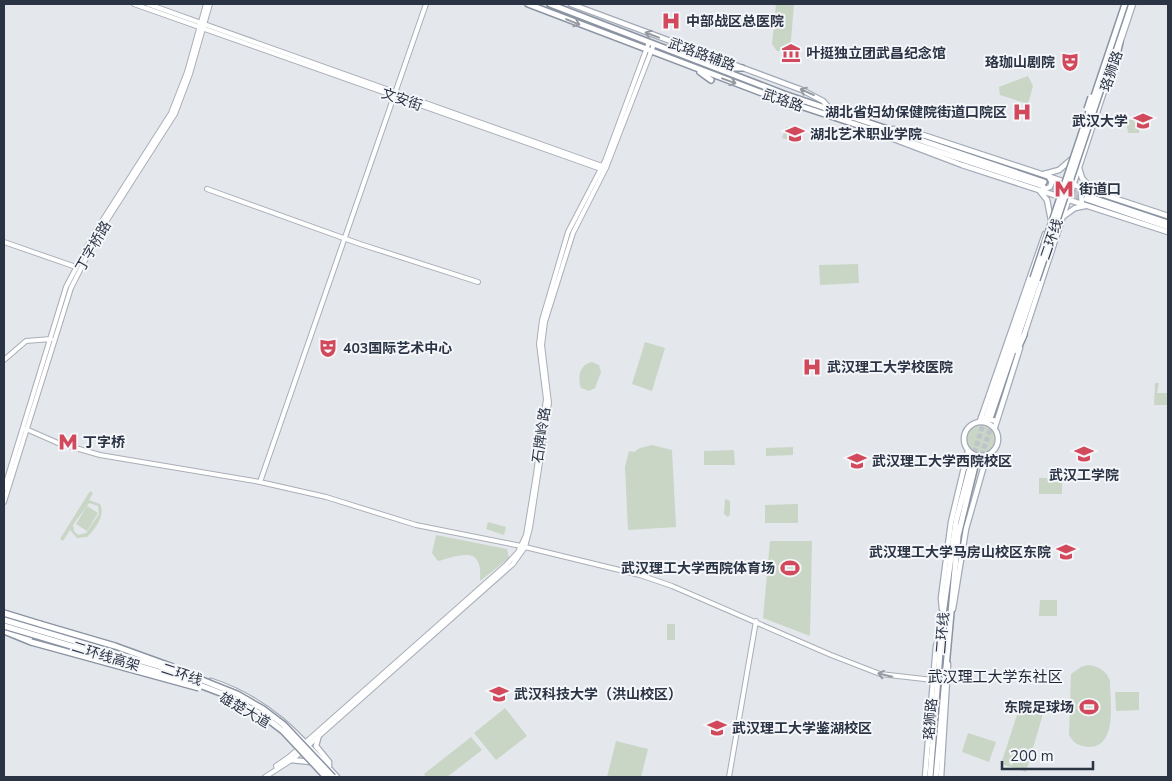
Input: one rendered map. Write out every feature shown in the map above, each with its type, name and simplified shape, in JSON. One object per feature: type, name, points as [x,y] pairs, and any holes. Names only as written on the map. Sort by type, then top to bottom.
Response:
[{"type":"highway","name":"武珞路","points":[[528,4],[648,51],[876,132],[884,133],[1041,186]]},
{"type":"highway","name":"武珞路","points":[[550,4],[715,68],[886,128],[1041,186]]},
{"type":"highway","name":"二环线","points":[[1020,308],[1035,279],[1124,4]]},
{"type":"highway","name":"二环线","points":[[988,418],[1129,4]]},
{"type":"highway","points":[[1086,120],[1087,109],[1117,17],[1122,10]]},
{"type":"highway","points":[[1103,83],[1109,80],[1120,42]]},
{"type":"highway","points":[[694,67],[711,80]]},
{"type":"highway","points":[[715,68],[742,68]]},
{"type":"highway","points":[[1085,200],[1168,222]]},
{"type":"highway","points":[[1085,200],[1168,227]]},
{"type":"highway","points":[[988,418],[1020,308]]},
{"type":"highway","points":[[988,418],[1024,335]]},
{"type":"highway","name":"二环线","points":[[936,777],[960,521],[980,461]]},
{"type":"highway","name":"二环线","points":[[930,777],[941,632],[956,521],[980,461]]},
{"type":"highway","points":[[4,614],[122,648],[192,676]]},
{"type":"highway","name":"二环线","points":[[4,620],[192,676],[237,694],[270,714],[297,738],[335,777]]},
{"type":"highway","points":[[4,629],[31,642],[189,685],[227,698],[262,717],[302,751]]},
{"type":"highway","name":"二环线高架","points":[[4,629],[189,681],[223,693],[268,719],[288,736],[326,777]]},
{"type":"main road","points":[[134,4],[202,26]]},
{"type":"main road","points":[[148,4],[202,26]]},
{"type":"main road","name":"丁字桥路","points":[[4,489],[70,288],[90,249],[175,114],[188,81],[206,4]]},
{"type":"main road","name":"丁字桥路","points":[[4,502],[66,287],[95,232],[171,113],[210,4]]},
{"type":"main road","points":[[260,482],[426,4]]},
{"type":"main road","name":"武珞路辅路","points":[[571,4],[811,94],[823,101],[830,109]]},
{"type":"main road","name":"珞狮路","points":[[1051,220],[1124,4]]},
{"type":"main road","name":"珞狮路","points":[[1062,219],[1133,4]]},
{"type":"main road","name":"文安街","points":[[202,26],[603,168]]},
{"type":"main road","name":"石牌岭路","points":[[307,743],[319,735],[513,564],[523,547],[546,406],[539,344],[541,325],[568,232],[603,168],[651,43]]},
{"type":"main road","points":[[886,128],[913,132],[1091,189],[1168,216]]},
{"type":"main road","points":[[1042,174],[1059,170],[1073,158]]},
{"type":"main road","points":[[1079,166],[1083,179],[1091,189]]},
{"type":"main road","points":[[1041,186],[1047,189],[1051,185],[1052,180],[1048,176]]},
{"type":"main road","points":[[1041,186],[1068,199],[1085,200]]},
{"type":"main road","points":[[1020,308],[1051,220],[1046,197],[1041,186]]},
{"type":"main road","points":[[207,189],[344,238],[478,282]]},
{"type":"main road","points":[[1090,206],[1081,193],[1091,189]]},
{"type":"main road","points":[[1024,335],[1062,219],[1075,208],[1090,206],[1168,232]]},
{"type":"main road","points":[[4,242],[76,267]]},
{"type":"main road","points":[[4,360],[26,341],[52,339]]},
{"type":"main road","points":[[988,418],[988,423],[995,427]]},
{"type":"main road","points":[[950,620],[966,529],[978,481],[980,461],[994,451],[998,443],[998,434],[988,418]]},
{"type":"main road","points":[[943,615],[941,598],[951,522],[967,454],[964,441],[965,432],[972,424],[988,418]]},
{"type":"main road","points":[[26,429],[58,443],[100,455],[260,482],[326,497],[416,526],[523,547],[640,575],[756,621],[831,655],[880,674],[933,680]]},
{"type":"main road","points":[[967,454],[980,461]]},
{"type":"main road","name":"石牌岭路","points":[[302,751],[307,743],[506,566],[523,547]]},
{"type":"main road","points":[[4,614],[228,687],[261,703],[307,743],[335,777]]},
{"type":"main road","points":[[729,777],[756,621]]},
{"type":"main road","name":"珞狮路","points":[[925,777],[936,646],[941,632]]},
{"type":"main road","name":"珞狮路","points":[[941,777],[948,684],[948,650]]},
{"type":"main road","points":[[319,735],[316,746],[329,762],[329,768]]},
{"type":"main road","points":[[264,777],[302,751]]},
{"type":"main road","points":[[302,751],[326,777]]},
{"type":"main road","points":[[264,777],[302,751]]},
{"type":"main road","points":[[291,760],[311,762]]},
{"type":"green space","points":[[776,4],[794,4],[790,52],[777,51],[772,44]]},
{"type":"green space","points":[[1028,76],[1033,86],[1028,104],[1000,95],[999,87]]},
{"type":"green space","points":[[1139,119],[1139,133],[1128,133],[1126,120]]},
{"type":"green space","points":[[786,127],[798,131],[795,142],[782,138]]},
{"type":"green space","points":[[858,264],[859,283],[820,285],[819,265]]},
{"type":"green space","points":[[645,342],[665,348],[652,391],[632,384]]},
{"type":"green space","points":[[592,362],[599,365],[601,372],[595,388],[589,391],[581,388],[579,380],[582,368]]},
{"type":"green space","points":[[1155,383],[1159,383],[1157,393],[1168,393],[1168,405],[1154,405]]},
{"type":"green space","points":[[982,422],[993,427],[998,438],[993,449],[982,454],[971,449],[966,438],[971,427]]},
{"type":"green space","points":[[652,445],[672,450],[676,527],[628,530],[625,467],[629,451],[634,452],[640,448]]},
{"type":"green space","points":[[793,447],[793,455],[766,456],[766,448]]},
{"type":"green space","points":[[734,450],[735,465],[704,465],[704,451]]},
{"type":"green space","points":[[1039,478],[1062,478],[1062,494],[1039,494]]},
{"type":"green space","points":[[90,491],[93,493],[89,500],[100,504],[102,513],[96,526],[87,537],[77,538],[70,530],[63,541],[60,539]],"holes":[[[89,503],[98,506],[99,514],[86,533],[78,535],[74,531],[73,525]]]},
{"type":"green space","points":[[725,499],[730,501],[730,514],[728,517],[724,514]]},
{"type":"green space","points":[[798,504],[798,523],[765,523],[765,505]]},
{"type":"green space","points":[[87,506],[98,513],[87,531],[76,524]]},
{"type":"green space","points":[[488,522],[506,527],[504,535],[486,529]]},
{"type":"green space","points":[[436,535],[507,549],[509,558],[480,581],[479,564],[471,556],[466,555],[438,561],[432,553]]},
{"type":"green space","name":"武汉理工大学西院体育场","points":[[770,541],[812,541],[810,636],[763,618]]},
{"type":"green space","points":[[1040,600],[1057,600],[1057,616],[1039,616]]},
{"type":"green space","points":[[667,624],[675,624],[675,640],[667,640]]},
{"type":"green space","name":"东院足球场","points":[[1088,665],[1102,670],[1109,677],[1111,711],[1108,732],[1104,740],[1098,745],[1088,747],[1077,744],[1069,735],[1071,674],[1081,667]]},
{"type":"green space","points":[[1115,692],[1139,692],[1139,710],[1116,711]]},
{"type":"green space","points":[[505,708],[527,736],[496,760],[474,733]]},
{"type":"green space","points":[[1019,709],[1043,714],[1026,772],[1001,764]]},
{"type":"green space","points":[[968,733],[996,742],[989,762],[962,752]]},
{"type":"green space","points":[[471,737],[482,750],[447,777],[426,777],[424,774]]},
{"type":"green space","points":[[616,741],[648,749],[641,777],[607,777]]},
{"type":"tunnel","points":[[1044,182],[1087,196]]},
{"type":"tunnel","points":[[1045,187],[1085,199]]},
{"type":"tunnel","points":[[972,460],[986,415]]},
{"type":"tunnel","points":[[979,463],[994,418]]},
{"type":"place","name":"中部战区总医院","points":[[671,21]]},
{"type":"place","name":"叶挺独立团武昌纪念馆","points":[[791,53]]},
{"type":"place","name":"珞珈山剧院","points":[[1070,62]]},
{"type":"place","name":"湖北省妇幼保健院街道口院区","points":[[1022,112]]},
{"type":"place","name":"武汉大学","points":[[1143,121]]},
{"type":"place","name":"湖北艺术职业学院","points":[[795,134]]},
{"type":"place","name":"街道口","points":[[1064,189]]},
{"type":"place","name":"403国际艺术中心","points":[[328,348]]},
{"type":"place","name":"武汉理工大学校医院","points":[[812,367]]},
{"type":"place","name":"丁字桥","points":[[68,442]]},
{"type":"place","name":"武汉工学院","points":[[1084,454]]},
{"type":"place","name":"武汉理工大学西院校区","points":[[857,461]]},
{"type":"place","name":"武汉理工大学马房山校区东院","points":[[1066,552]]},
{"type":"place","name":"武汉理工大学西院体育场","points":[[790,568]]},
{"type":"place","name":"武汉科技大学（洪山校区）","points":[[499,694]]},
{"type":"place","name":"东院足球场","points":[[1089,707]]},
{"type":"place","name":"武汉理工大学鉴湖校区","points":[[717,728]]},
{"type":"district","name":"武汉理工大学东社区","points":[[995,677]]}]
